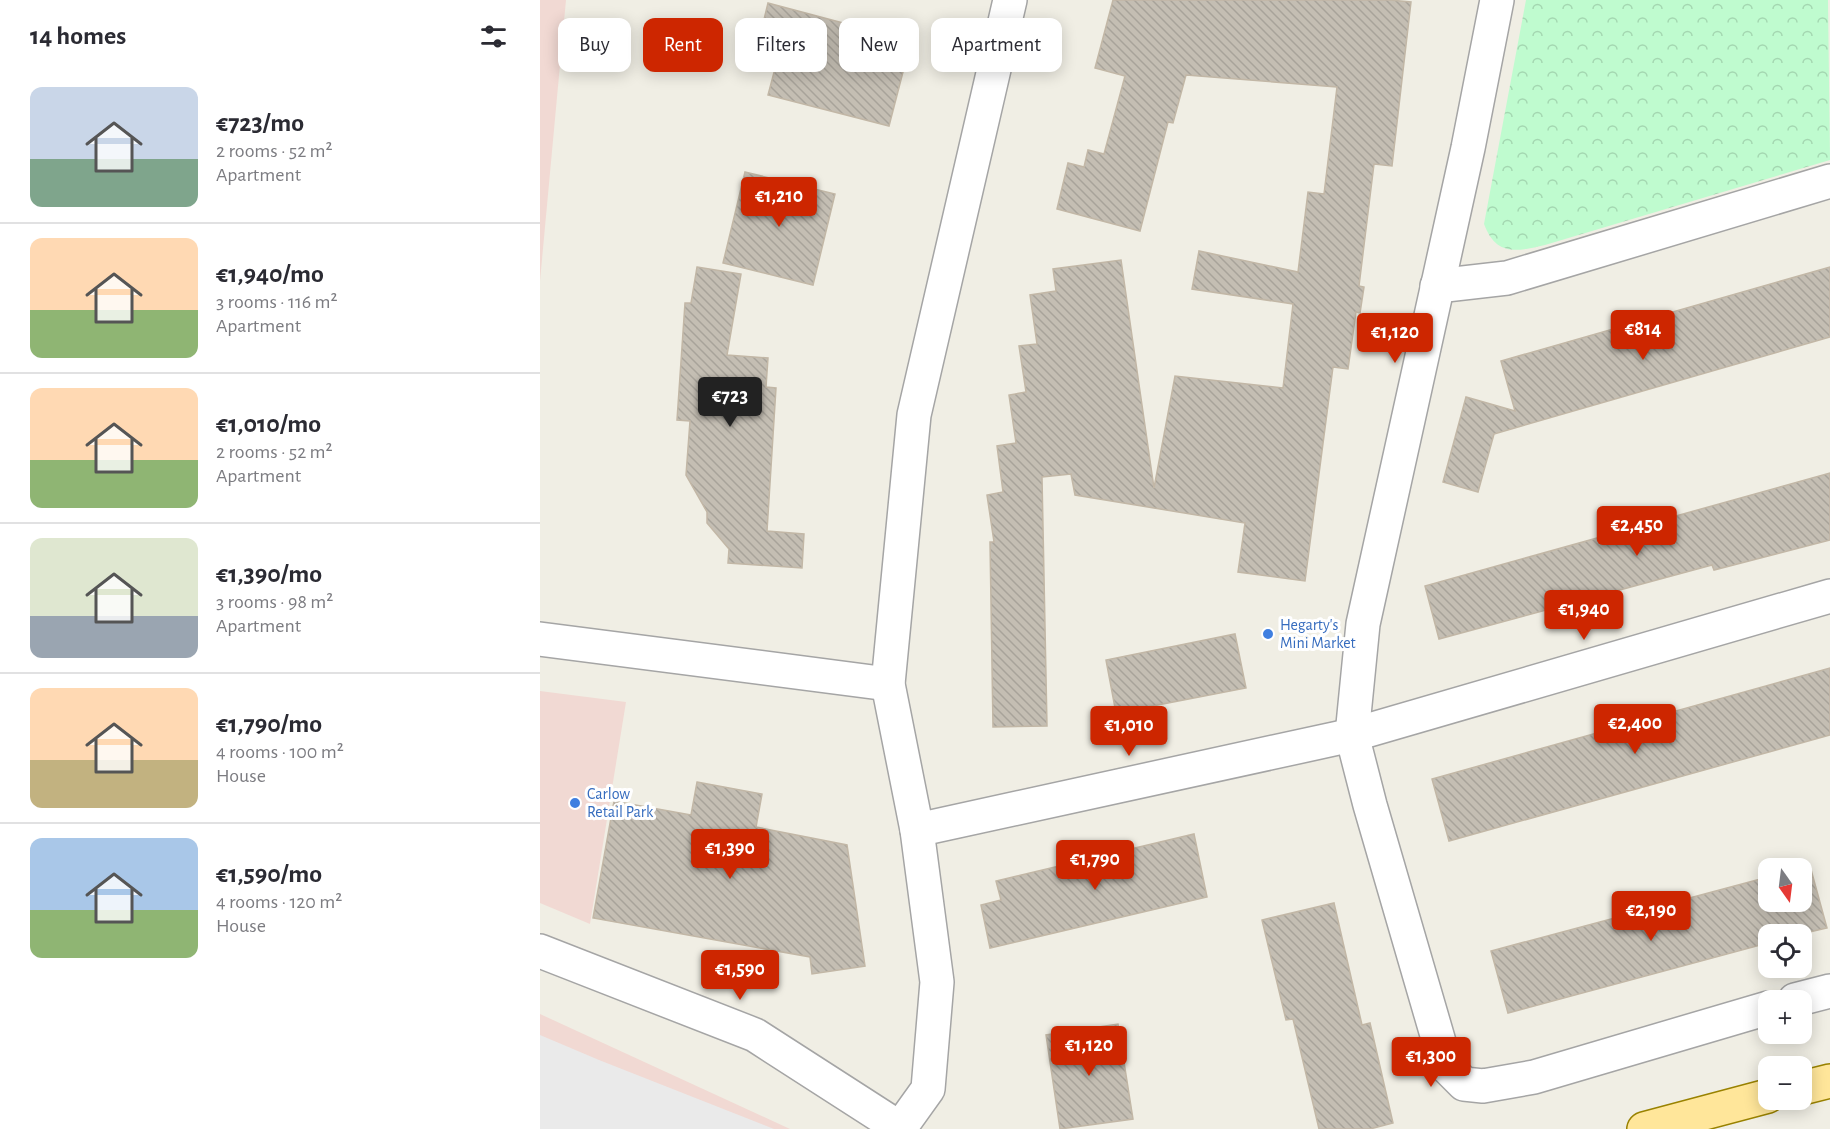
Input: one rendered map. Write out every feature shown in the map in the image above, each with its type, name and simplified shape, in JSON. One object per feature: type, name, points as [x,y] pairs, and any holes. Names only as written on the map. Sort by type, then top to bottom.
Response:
[{"type":"main road","points":[[1812,1086],[1830,1081]]},
{"type":"main road","points":[[1644,1129],[1758,1099]]},
{"type":"street","points":[[540,951],[755,1035],[900,1129],[928,1089],[937,993],[917,830],[888,684],[914,414],[1010,0]]},
{"type":"street","points":[[1497,0],[1363,624],[1352,735],[1370,805],[1446,1066],[1464,1084],[1483,1086],[1534,1077],[1758,1011]]},
{"type":"street","points":[[1437,286],[1507,278],[1830,181]]},
{"type":"street","points":[[917,830],[1352,735],[1830,596]]},
{"type":"street","points":[[540,639],[888,684]]},
{"type":"street","points":[[1812,996],[1830,991]]},
{"type":"shaded area","points":[[540,0],[566,0],[564,18],[558,18],[559,72],[540,281]]},
{"type":"shaded area","name":"Carlow Retail Park","points":[[540,691],[626,702],[590,924],[540,903]]},
{"type":"shaded area","points":[[540,1014],[790,1129],[540,1129]]},
{"type":"shaded area","points":[[540,1035],[599,1060],[774,1129],[540,1129]]},
{"type":"green space","points":[[1526,0],[1828,0],[1830,160],[1545,245],[1516,250],[1501,247],[1489,234],[1484,224]]},
{"type":"building","points":[[1113,0],[1390,0],[1411,2],[1392,166],[1374,164],[1359,286],[1364,287],[1360,313],[1356,312],[1348,369],[1333,367],[1305,581],[1238,572],[1245,523],[1075,495],[1071,474],[1042,477],[1047,726],[993,727],[990,542],[994,542],[987,495],[1003,492],[997,446],[1016,443],[1009,395],[1026,392],[1019,346],[1037,344],[1030,295],[1056,291],[1053,269],[1121,260],[1154,488],[1175,376],[1283,388],[1293,304],[1192,289],[1199,251],[1298,272],[1308,192],[1324,194],[1337,87],[1186,75],[1173,123],[1168,122],[1140,231],[1057,209],[1068,163],[1084,167],[1088,150],[1104,154],[1125,76],[1095,68]]},
{"type":"building","points":[[768,3],[824,18],[764,18]]},
{"type":"building","points":[[827,19],[839,22],[839,72],[903,72],[889,126],[768,95],[774,72],[827,72]]},
{"type":"building","points":[[745,172],[835,194],[813,285],[723,263]]},
{"type":"building","points":[[697,267],[741,274],[727,355],[768,358],[766,387],[776,388],[767,531],[804,534],[802,568],[728,563],[729,549],[707,523],[707,512],[686,475],[690,421],[677,420],[685,303],[691,303]]},
{"type":"building","points":[[1830,267],[1830,337],[1494,434],[1478,492],[1443,482],[1466,397],[1515,411],[1501,361]]},
{"type":"building","points":[[1830,473],[1830,540],[1714,570],[1712,565],[1439,639],[1425,586]]},
{"type":"building","points":[[1235,634],[1246,688],[1116,713],[1106,660]]},
{"type":"building","points":[[1830,668],[1830,735],[1449,841],[1432,779]]},
{"type":"building","points":[[697,782],[762,794],[756,827],[847,845],[865,966],[812,974],[810,957],[593,918],[614,801],[691,815]]},
{"type":"building","points":[[1194,834],[1207,897],[990,948],[981,905],[1001,900],[996,881]]},
{"type":"building","points":[[1812,873],[1827,928],[1812,931],[1812,924],[1758,924],[1758,946],[1508,1013],[1491,951],[1758,880],[1758,912],[1812,912]]},
{"type":"building","points":[[1334,903],[1362,1025],[1370,1023],[1393,1123],[1370,1129],[1319,1129],[1293,1019],[1286,1020],[1262,920]]},
{"type":"building","points":[[1118,1024],[1133,1119],[1060,1129],[1046,1035]]},
{"type":"place","name":"Hegarty's Mini Market","points":[[1268,634]]},
{"type":"place","name":"Carlow Retail Park","points":[[575,803]]}]
